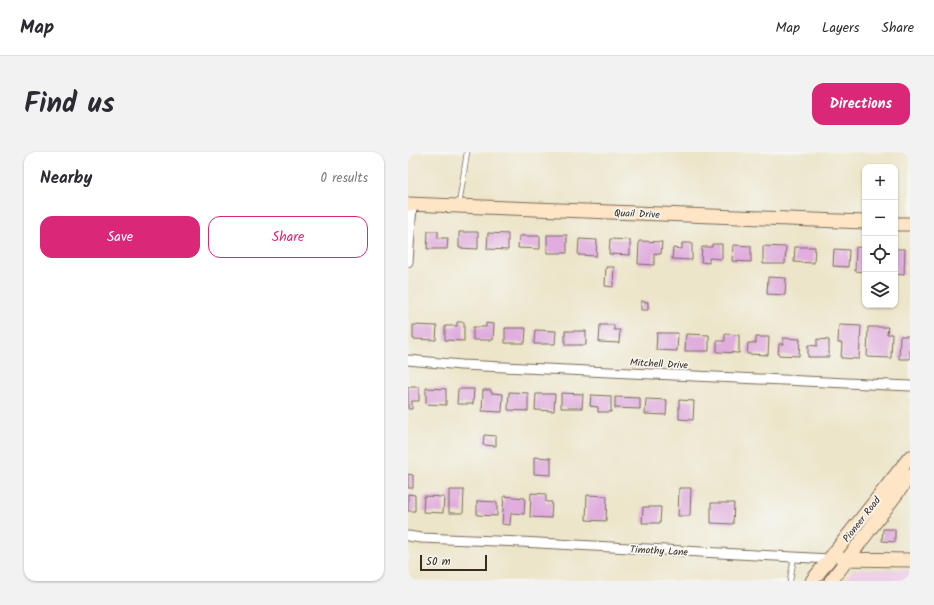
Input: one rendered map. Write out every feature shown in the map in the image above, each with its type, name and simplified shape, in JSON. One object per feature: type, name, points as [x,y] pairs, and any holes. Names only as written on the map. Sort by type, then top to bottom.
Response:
[{"type":"street","name":"Quail Drive","points":[[410,205],[862,222]]},
{"type":"street","points":[[408,262],[410,205]]},
{"type":"street","points":[[898,224],[910,224]]},
{"type":"street","name":"Mitchell Drive","points":[[408,360],[461,365],[910,386]]},
{"type":"street","name":"Pioneer Road","points":[[812,581],[910,457]]},
{"type":"street","name":"Pioneer Road","points":[[831,581],[910,476]]},
{"type":"street","name":"Timothy Lane","points":[[408,536],[421,538],[848,560],[910,560]]},
{"type":"lane","points":[[459,206],[467,152]]},
{"type":"lane","points":[[790,581],[794,557]]},
{"type":"shaded area","points":[[854,569],[910,570],[910,581],[843,581]]},
{"type":"building","points":[[428,231],[438,231],[438,238],[448,238],[447,249],[427,249]]},
{"type":"building","points":[[459,232],[478,232],[478,249],[459,248]]},
{"type":"building","points":[[488,233],[508,234],[508,250],[487,249]]},
{"type":"building","points":[[547,235],[567,235],[567,253],[547,253]]},
{"type":"building","points":[[519,236],[540,236],[540,249],[518,248]]},
{"type":"building","points":[[579,239],[597,240],[596,256],[578,255]]},
{"type":"building","points":[[610,239],[630,240],[630,255],[609,254]]},
{"type":"building","points":[[639,241],[662,242],[661,254],[654,253],[654,265],[638,264]]},
{"type":"building","points":[[682,243],[692,243],[692,260],[672,259],[673,248],[682,249]]},
{"type":"building","points":[[712,244],[722,244],[722,259],[709,258],[709,263],[701,262],[702,247],[712,247]]},
{"type":"building","points":[[733,245],[751,246],[751,262],[732,261]]},
{"type":"building","points":[[763,246],[786,247],[785,264],[763,264]]},
{"type":"building","points":[[795,247],[815,247],[814,263],[794,262]]},
{"type":"building","points":[[856,247],[862,248],[862,272],[855,271]]},
{"type":"building","points":[[834,249],[849,250],[848,267],[833,266]]},
{"type":"building","points":[[898,249],[905,249],[904,275],[898,274]]},
{"type":"building","points":[[606,267],[614,267],[613,287],[605,286]]},
{"type":"building","points":[[768,277],[786,278],[785,295],[767,294]]},
{"type":"building","points":[[641,301],[648,302],[648,310],[641,310]]},
{"type":"building","points":[[457,322],[464,322],[464,341],[445,340],[445,326],[457,326]]},
{"type":"building","points":[[486,323],[494,324],[493,340],[473,340],[473,327],[486,327]]},
{"type":"building","points":[[413,325],[437,326],[436,340],[413,339]]},
{"type":"building","points":[[600,325],[614,325],[614,330],[620,330],[619,343],[599,342]]},
{"type":"building","points":[[839,325],[861,326],[859,359],[841,358],[842,343],[838,343]]},
{"type":"building","points":[[868,327],[888,327],[887,334],[892,334],[891,358],[867,357]]},
{"type":"building","points":[[505,328],[526,328],[525,343],[505,343]]},
{"type":"building","points":[[535,330],[556,331],[555,344],[534,344]]},
{"type":"building","points":[[565,331],[586,331],[586,345],[565,345]]},
{"type":"building","points":[[657,333],[678,333],[677,351],[656,350]]},
{"type":"building","points":[[686,334],[709,335],[709,351],[685,351]]},
{"type":"building","points":[[725,334],[739,335],[739,353],[717,352],[717,341],[725,341]]},
{"type":"building","points":[[900,336],[910,336],[910,359],[899,359]]},
{"type":"building","points":[[756,337],[769,337],[768,355],[747,354],[748,343],[756,343]]},
{"type":"building","points":[[783,338],[800,339],[799,356],[778,355],[779,344],[783,344]]},
{"type":"building","points":[[817,339],[829,340],[829,357],[808,357],[808,345],[817,346]]},
{"type":"building","points":[[408,387],[419,387],[419,401],[412,401],[412,409],[408,409]]},
{"type":"building","points":[[426,388],[446,389],[446,405],[426,404]]},
{"type":"building","points":[[458,389],[474,389],[473,404],[457,404]]},
{"type":"building","points":[[483,390],[491,390],[491,393],[503,394],[502,412],[482,411]]},
{"type":"building","points":[[509,392],[528,393],[528,411],[508,410]]},
{"type":"building","points":[[561,393],[583,394],[582,408],[561,408]]},
{"type":"building","points":[[536,394],[555,394],[554,411],[535,410]]},
{"type":"building","points":[[591,395],[611,396],[611,412],[598,412],[598,407],[590,406]]},
{"type":"building","points":[[615,397],[640,398],[640,409],[615,408]]},
{"type":"building","points":[[646,399],[667,400],[666,415],[645,414]]},
{"type":"building","points":[[679,400],[694,401],[693,420],[679,419]]},
{"type":"building","points":[[484,435],[496,436],[496,446],[483,445]]},
{"type":"building","points":[[534,457],[551,458],[551,475],[534,474]]},
{"type":"building","points":[[408,474],[413,475],[413,488],[408,488]]},
{"type":"building","points":[[679,488],[691,488],[690,516],[678,516]]},
{"type":"building","points":[[449,490],[464,490],[463,513],[449,513]]},
{"type":"building","points":[[531,493],[546,494],[546,502],[552,502],[551,518],[530,517]]},
{"type":"building","points":[[408,494],[415,495],[415,511],[408,511]]},
{"type":"building","points":[[587,495],[607,496],[606,521],[586,520]]},
{"type":"building","points":[[424,496],[444,497],[443,513],[423,512]]},
{"type":"building","points":[[504,496],[525,498],[524,514],[511,513],[510,525],[502,524]]},
{"type":"building","points":[[477,501],[497,502],[497,516],[477,515]]},
{"type":"building","points":[[711,503],[734,503],[733,524],[711,523]]},
{"type":"building","points":[[643,507],[661,507],[660,523],[642,523]]},
{"type":"building","points":[[883,529],[895,529],[895,542],[882,541]]}]
